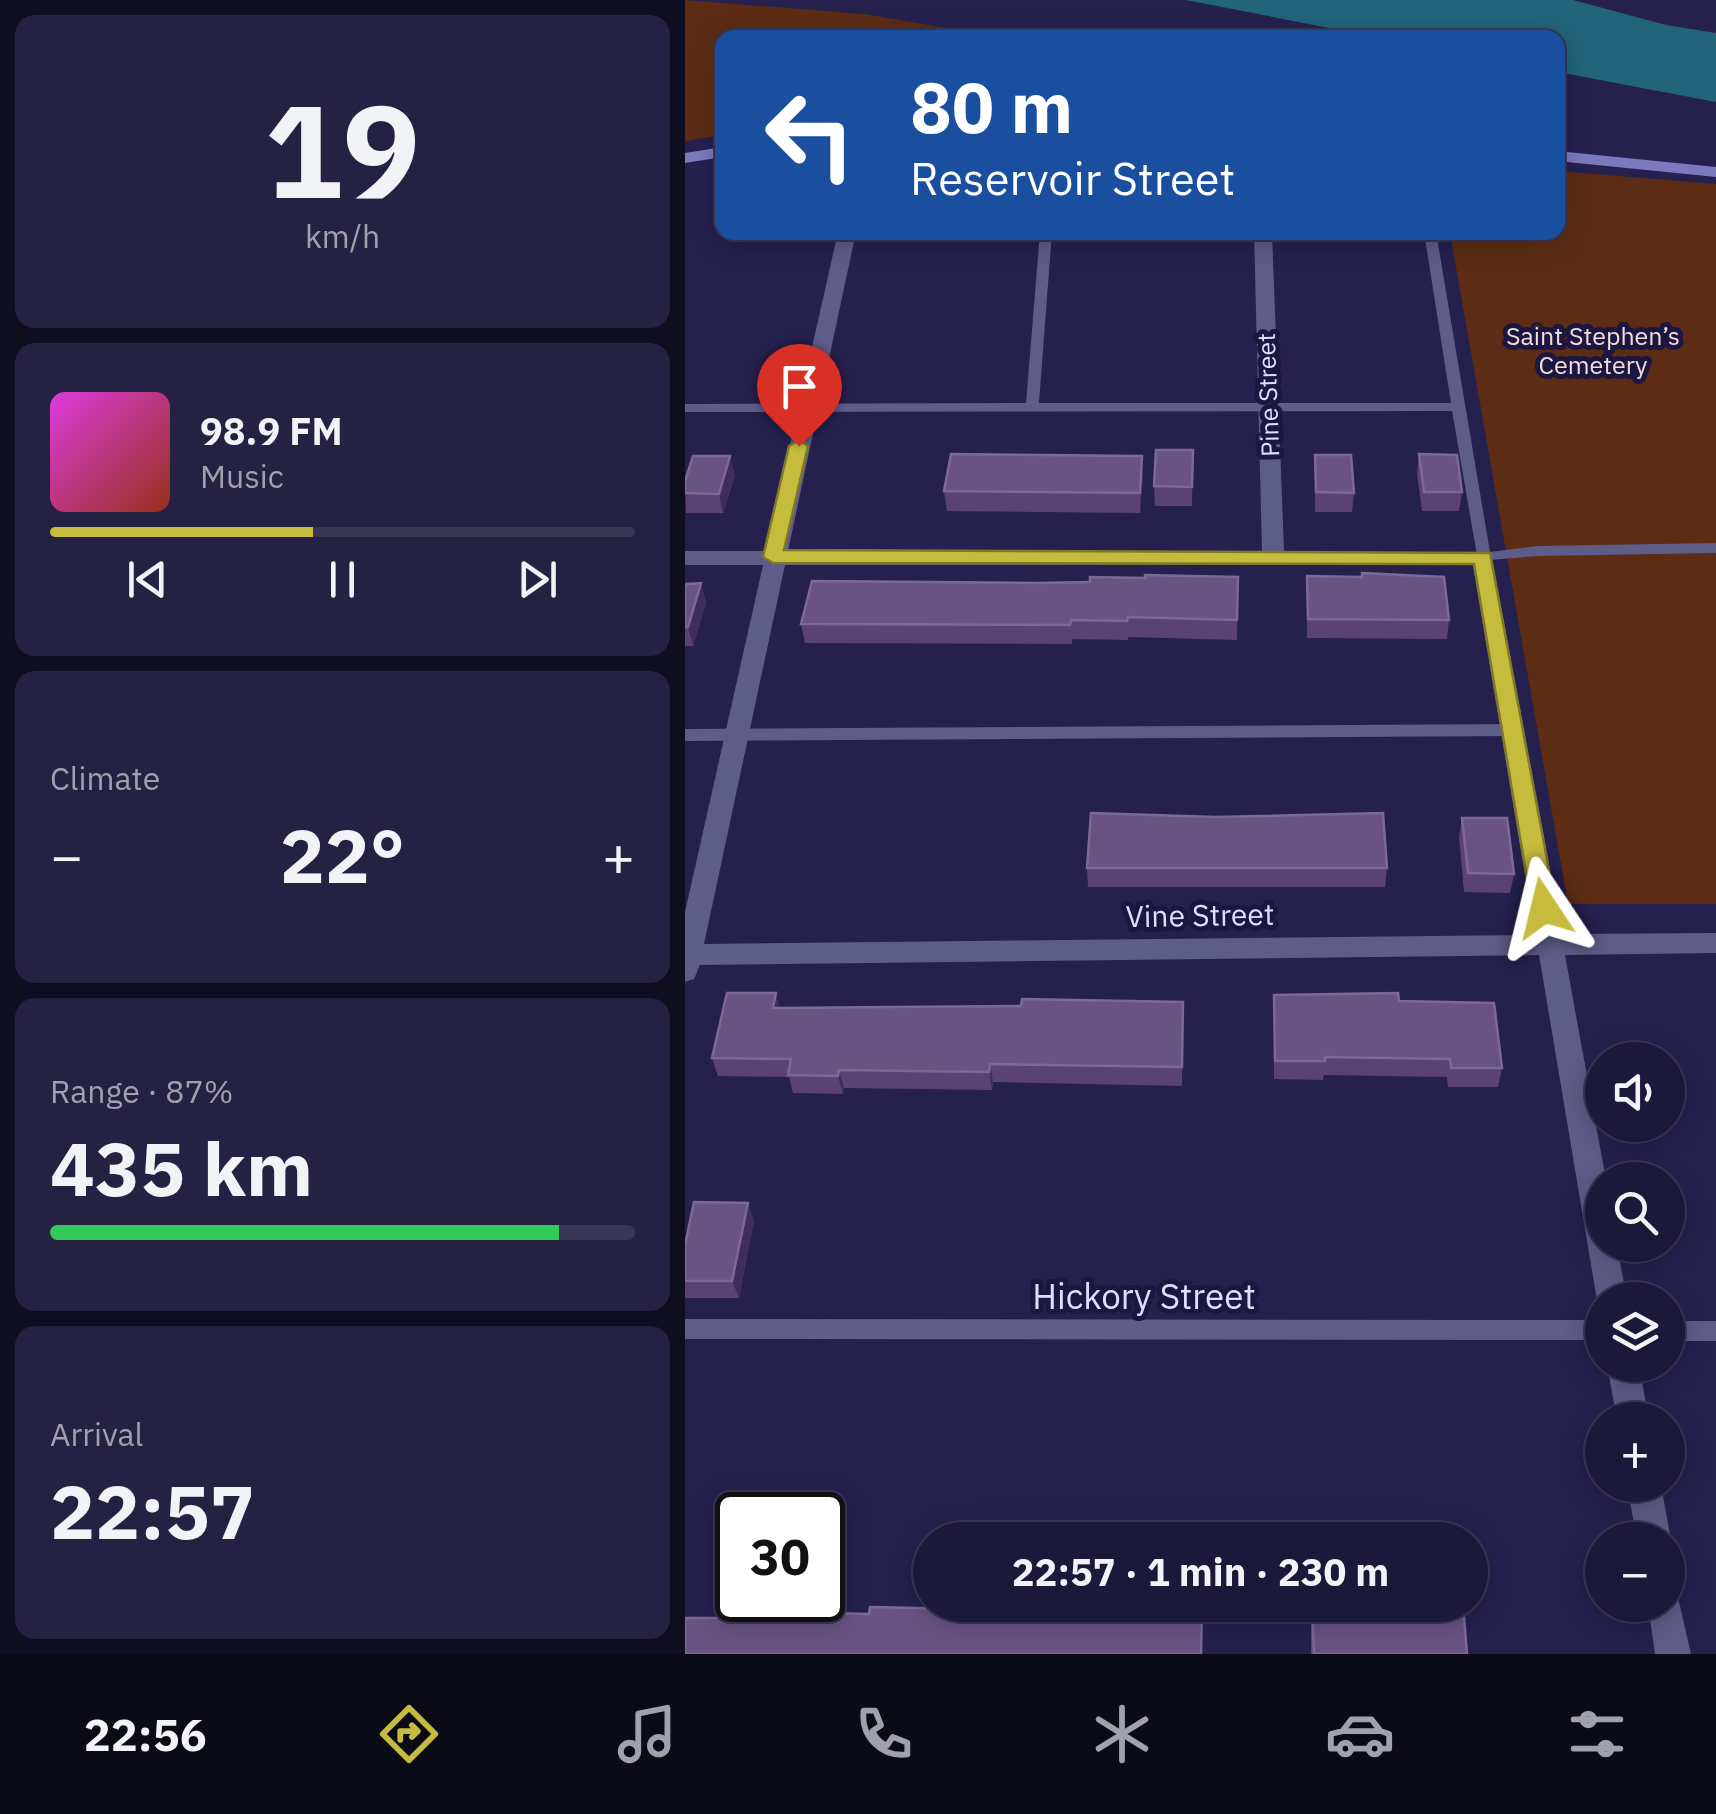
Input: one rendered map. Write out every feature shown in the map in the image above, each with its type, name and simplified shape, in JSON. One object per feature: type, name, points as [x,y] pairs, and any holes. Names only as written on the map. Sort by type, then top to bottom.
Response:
[{"type":"street","points":[[685,158],[715,153]]},
{"type":"street","points":[[1565,157],[1716,172]]},
{"type":"street","points":[[687,960],[845,240]]},
{"type":"street","name":"Pine Street","points":[[1263,240],[1273,558]]},
{"type":"street","points":[[685,558],[1483,558],[1609,1282]]},
{"type":"street","name":"Vine Street","points":[[687,960],[1716,943]]},
{"type":"street","points":[[1668,1622],[1673,1654]]},
{"type":"lane","points":[[1031,409],[1046,240]]},
{"type":"lane","points":[[1430,240],[1483,558],[1537,550],[1716,548]]},
{"type":"lane","points":[[685,408],[1458,407]]},
{"type":"lane","points":[[685,734],[1513,730]]},
{"type":"lane","name":"Hickory Street","points":[[685,1329],[1585,1330]]},
{"type":"lane","points":[[1685,1331],[1716,1332]]},
{"type":"green space","points":[[685,0],[864,14],[958,30],[715,30],[715,136],[685,141]]},
{"type":"green space","name":"Saint Stephen’s Cemetery","points":[[1565,172],[1716,184],[1716,904],[1568,904],[1451,240],[1565,240]]},
{"type":"water","points":[[1186,0],[1573,0],[1666,25],[1716,33],[1716,102],[1565,73],[1565,30],[1339,30]]},
{"type":"building","points":[[1156,450],[1193,450],[1192,487],[1154,486]]},
{"type":"building","points":[[951,454],[1142,456],[1140,493],[944,491]]},
{"type":"building","points":[[1419,454],[1457,455],[1462,492],[1424,492]]},
{"type":"building","points":[[1315,455],[1351,455],[1354,493],[1316,492]]},
{"type":"building","points":[[693,456],[730,456],[719,494],[685,493]]},
{"type":"building","points":[[1362,573],[1444,577],[1449,620],[1308,619],[1307,576],[1362,577]]},
{"type":"building","points":[[1145,575],[1238,577],[1237,620],[1128,617],[1127,621],[1071,620],[1070,625],[801,624],[812,581],[1035,583]]},
{"type":"building","points":[[701,583],[688,627],[685,627],[685,584]]},
{"type":"building","points":[[1091,813],[1215,817],[1383,813],[1387,868],[1087,868]]},
{"type":"building","points":[[1462,818],[1507,818],[1514,874],[1468,873]]},
{"type":"building","points":[[727,993],[776,993],[773,1008],[1021,1006],[1022,999],[1183,1002],[1182,1067],[990,1064],[989,1072],[839,1070],[838,1076],[788,1075],[791,1059],[712,1058]]},
{"type":"building","points":[[1398,993],[1399,1001],[1494,1003],[1502,1068],[1451,1068],[1450,1059],[1325,1057],[1325,1061],[1275,1061],[1274,995]]},
{"type":"building","points":[[694,1202],[748,1203],[732,1281],[685,1281],[685,1245]]},
{"type":"building","points":[[870,1607],[913,1608],[913,1622],[1202,1622],[1201,1654],[685,1654],[685,1618],[715,1618],[715,1622],[845,1622],[845,1613],[869,1614]]},
{"type":"building","points":[[1313,1622],[1464,1622],[1467,1654],[1314,1654]]},
{"type":"route","points":[[799,446],[773,557],[1483,558],[1544,908]]}]
